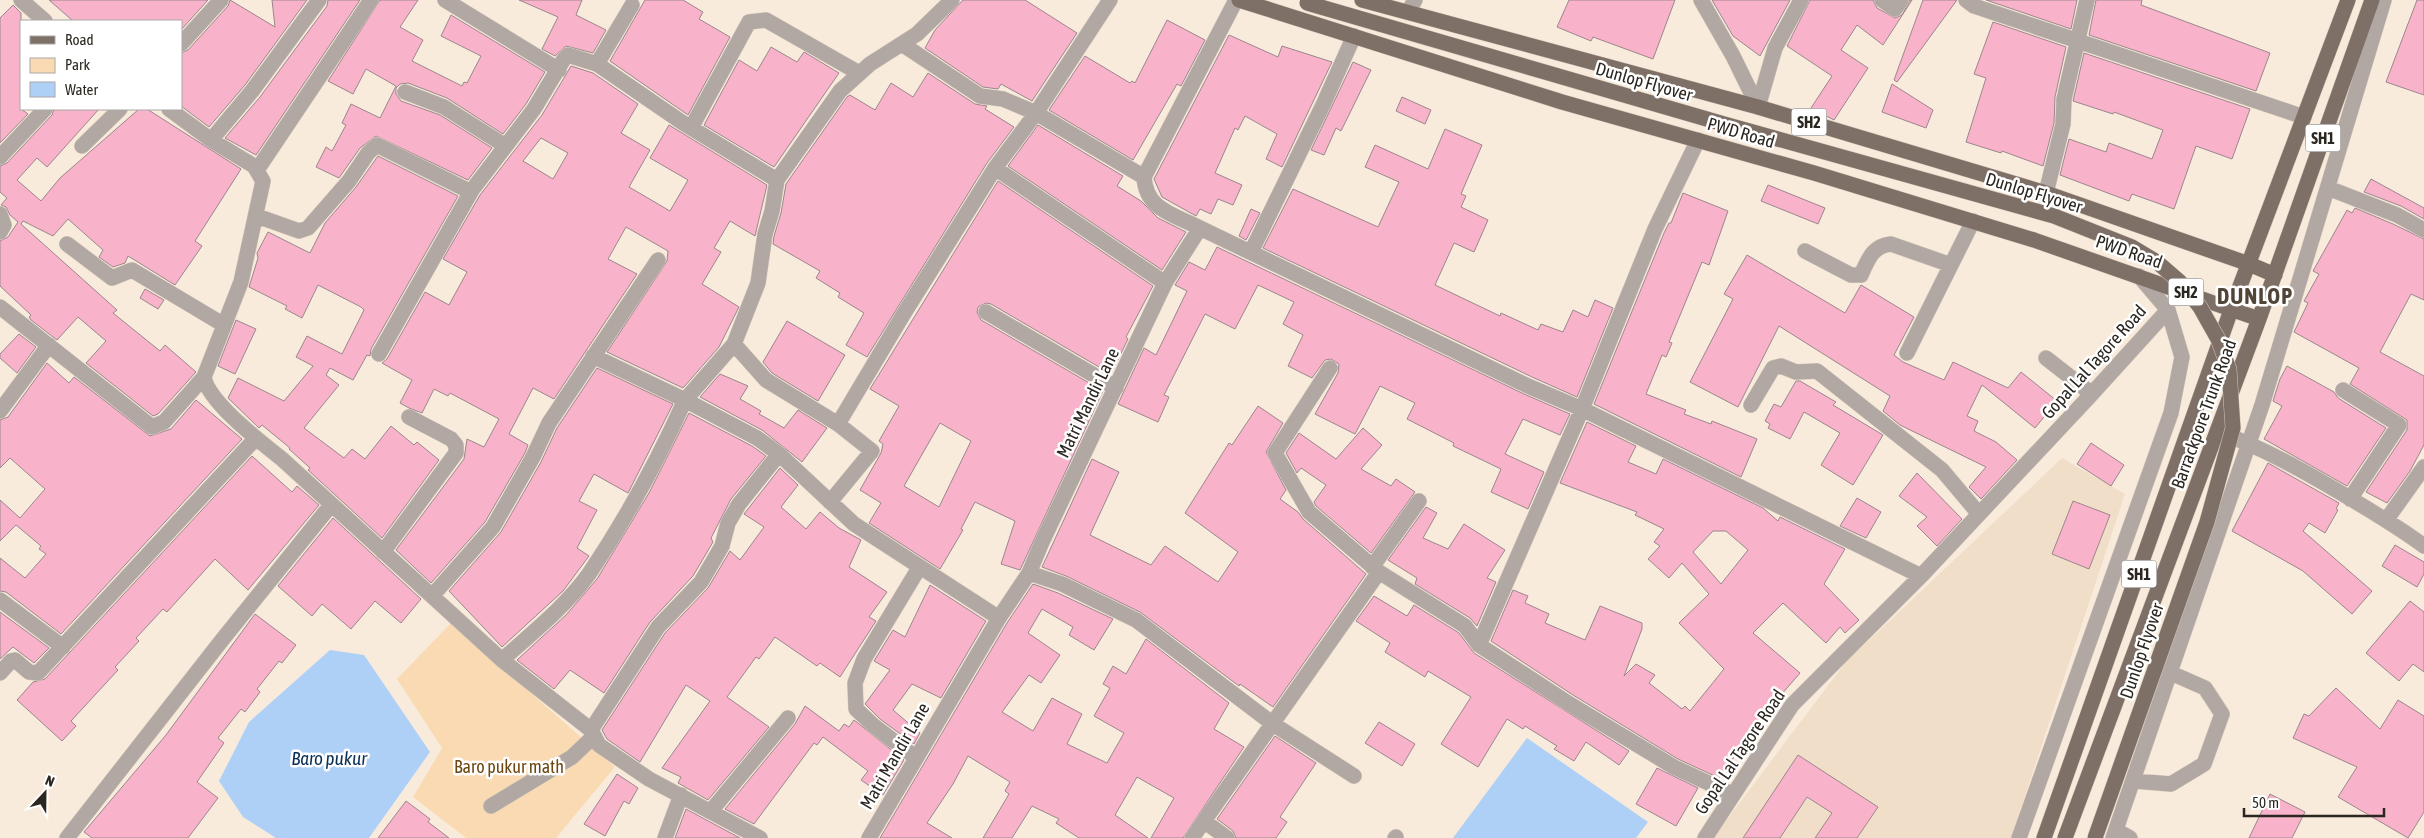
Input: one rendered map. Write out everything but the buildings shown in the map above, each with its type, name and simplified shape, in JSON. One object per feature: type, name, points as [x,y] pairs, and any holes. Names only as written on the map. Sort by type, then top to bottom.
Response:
[{"type":"main road","name":"PWD Road","points":[[1237,0],[1562,102],[1698,140],[1972,222],[2140,276],[2259,319]]},
{"type":"main road","name":"PWD Road","points":[[1362,0],[1411,6],[1758,106],[2046,193],[2249,264],[2275,275]]},
{"type":"main road","name":"Barrackpore Trunk Road","points":[[2044,838],[2231,310],[2348,0]]},
{"type":"main road","name":"Barrackpore Trunk Road","points":[[2065,838],[2259,319],[2372,0]]},
{"type":"main road","name":"Dunlop Flyover","points":[[1302,2],[1724,124],[2054,216],[2132,247],[2157,262],[2180,282],[2200,307],[2218,338],[2229,369],[2233,428],[2207,522],[2095,838]]},
{"type":"street","points":[[21,0],[44,20]]},
{"type":"street","points":[[182,43],[221,0]]},
{"type":"street","points":[[211,140],[252,91],[320,0]]},
{"type":"street","points":[[258,170],[371,0]]},
{"type":"street","points":[[445,0],[559,70]]},
{"type":"street","points":[[502,660],[549,619],[588,574],[644,484],[664,448],[685,400],[734,344],[758,283],[765,234],[772,212],[777,180],[840,91],[859,73],[917,34],[952,0]]},
{"type":"street","points":[[838,424],[903,315],[995,168],[1036,114],[1110,0]]},
{"type":"street","points":[[1237,0],[1144,177],[1144,190],[1152,203],[1528,386],[1582,409],[1921,576]]},
{"type":"street","points":[[1701,0],[1733,56],[1758,106]]},
{"type":"street","points":[[1882,0],[1895,9],[1902,0]]},
{"type":"street","points":[[1966,0],[1974,6],[2304,117]]},
{"type":"street","points":[[2046,193],[2063,124],[2064,99],[2087,0]]},
{"type":"street","points":[[2130,838],[2115,834],[2250,443],[2384,0]]},
{"type":"street","points":[[1758,106],[1775,48],[1797,2]]},
{"type":"street","points":[[597,64],[632,5]]},
{"type":"street","points":[[691,128],[749,22],[766,20],[859,73]]},
{"type":"street","points":[[1251,252],[1323,105],[1354,36]]},
{"type":"street","points":[[902,44],[980,96],[1003,99],[1036,114],[1144,177]]},
{"type":"street","points":[[379,354],[470,192],[504,145],[534,109],[568,55],[597,64],[691,128],[777,180]]},
{"type":"street","points":[[405,92],[444,107],[504,145]]},
{"type":"street","points":[[0,157],[44,110]]},
{"type":"street","points":[[82,146],[119,110]]},
{"type":"street","points":[[0,306],[152,427],[164,422],[204,377],[241,282],[257,216],[263,180],[258,170],[211,140],[170,110]]},
{"type":"street","points":[[1479,645],[1582,409],[1655,230],[1698,140]]},
{"type":"street","points":[[257,216],[299,231],[308,228],[349,181],[368,153],[377,145],[470,192]]},
{"type":"street","points":[[995,168],[1165,283]]},
{"type":"street","points":[[2328,188],[2397,215],[2424,230]]},
{"type":"street","points":[[0,214],[4,225],[0,232]]},
{"type":"street","points":[[1908,352],[1972,222]]},
{"type":"street","name":"Matri Mandir Lane","points":[[869,838],[998,618],[1029,573],[1165,283],[1200,228]]},
{"type":"street","points":[[67,244],[112,278],[132,270],[224,325]]},
{"type":"street","points":[[1805,251],[1851,275],[1861,275],[1873,251],[1881,245],[1891,244],[1951,265]]},
{"type":"street","points":[[432,596],[493,527],[533,458],[549,423],[593,356],[618,323],[658,260]]},
{"type":"street","points":[[2140,276],[2168,310]]},
{"type":"street","name":"Gopal Lal Tagore Road","points":[[1705,838],[1732,794],[1792,706],[1980,514],[2168,310]]},
{"type":"street","name":"Gopal Lal Tagore Road","points":[[2019,838],[2172,413],[2182,357],[2168,310]]},
{"type":"street","points":[[986,312],[1116,388]]},
{"type":"street","points":[[734,344],[766,380],[838,424],[872,451],[830,502]]},
{"type":"street","points":[[0,411],[49,345]]},
{"type":"street","points":[[593,356],[685,400],[757,438],[779,454],[854,524],[998,618]]},
{"type":"street","points":[[2046,358],[2092,394]]},
{"type":"street","points":[[1751,405],[1773,368],[1781,366],[1796,372],[1817,371],[1942,470],[1980,514]]},
{"type":"street","points":[[1330,368],[1275,453],[1309,512],[1376,570],[1465,626],[1479,645],[1568,703],[1674,767],[1732,794]]},
{"type":"street","points":[[204,377],[210,393],[256,438],[282,459],[502,660],[592,733],[599,745],[642,774],[760,838]]},
{"type":"street","points":[[2343,390],[2399,425],[2350,499]]},
{"type":"street","points":[[383,552],[456,453],[456,445],[451,439],[409,417]]},
{"type":"street","points":[[2217,432],[2250,443],[2289,462],[2386,519],[2424,546]]},
{"type":"street","points":[[0,673],[11,661],[15,660],[29,672],[38,673],[256,438]]},
{"type":"street","points":[[491,806],[572,757],[592,733],[658,627],[700,582],[722,546],[728,523],[739,504],[779,454]]},
{"type":"street","points":[[2386,519],[2424,467]]},
{"type":"street","points":[[1192,838],[1273,724],[1376,570],[1419,501]]},
{"type":"street","points":[[67,838],[222,640],[332,505]]},
{"type":"street","points":[[915,757],[874,726],[856,709],[855,683],[864,659],[919,568]]},
{"type":"street","points":[[1029,573],[1062,584],[1136,620],[1273,724],[1354,776]]},
{"type":"street","points":[[0,600],[63,647]]},
{"type":"street","points":[[2134,781],[2171,784],[2204,764],[2222,714],[2206,688],[2171,673]]},
{"type":"street","points":[[711,811],[788,718]]},
{"type":"street","points":[[665,838],[681,795]]},
{"type":"street","points":[[1204,821],[1226,838]]},
{"type":"shaded area","points":[[2062,458],[2125,494],[2011,838],[1713,838],[1845,663]]},
{"type":"green space","name":"Baro pukur math","points":[[451,623],[615,767],[556,838],[466,838],[413,797],[442,748],[397,679]]},
{"type":"water","name":"Baro pukur","points":[[330,650],[364,655],[430,752],[369,838],[276,838],[243,817],[219,781],[249,722]]},
{"type":"water","points":[[1527,738],[1648,822],[1636,838],[1453,838]]},
{"type":"district","name":"DUNLOP","points":[[2255,296]]}]
